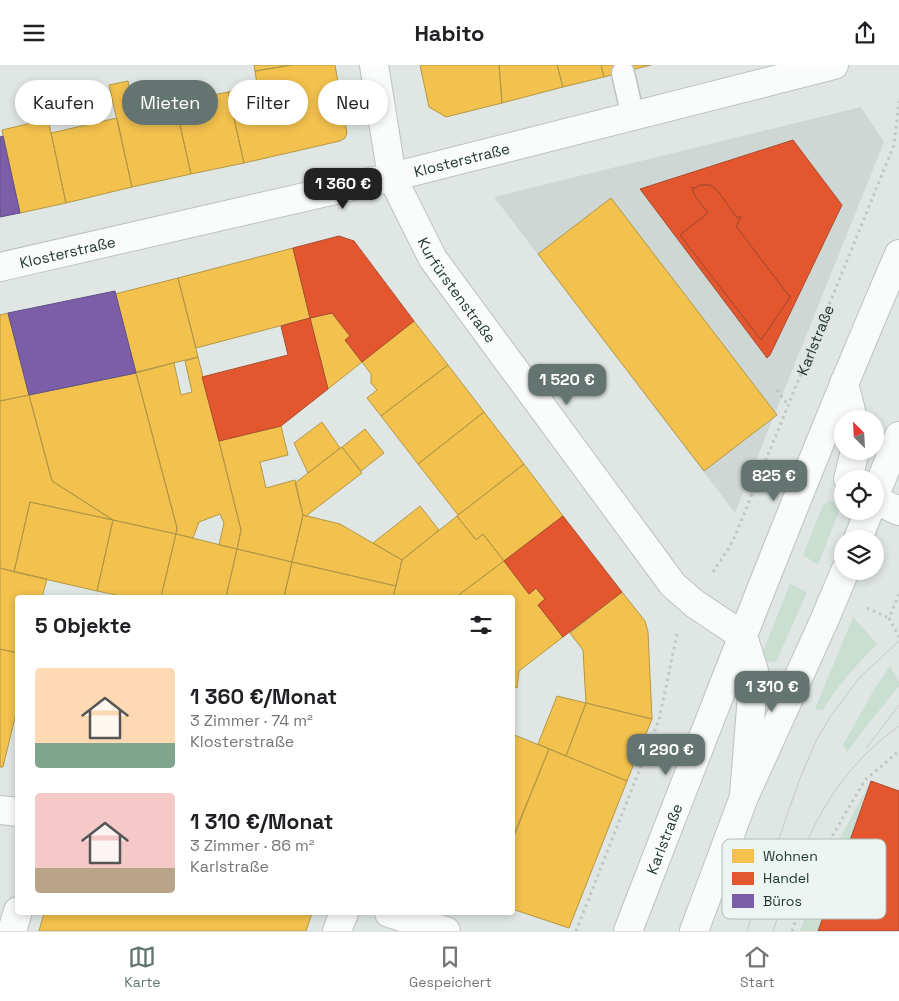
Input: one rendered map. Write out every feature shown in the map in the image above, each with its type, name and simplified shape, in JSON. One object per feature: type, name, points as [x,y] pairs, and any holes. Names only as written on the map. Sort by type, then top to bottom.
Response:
[{"type":"street","name":"Kurfürstenstraße","points":[[374,65],[392,177],[433,259],[673,585],[694,604],[743,636]]},
{"type":"street","name":"Klosterstraße","points":[[0,267],[392,177],[633,117],[819,67]]},
{"type":"street","name":"Karlstraße","points":[[628,931],[844,383],[899,253]]},
{"type":"street","points":[[844,383],[851,410]]},
{"type":"street","points":[[884,473],[899,436]]},
{"type":"street","points":[[884,504],[899,511]]},
{"type":"street","points":[[728,839],[744,797],[841,580]]},
{"type":"street","points":[[743,636],[754,671],[744,797]]},
{"type":"street","points":[[0,810],[15,812]]},
{"type":"street","points":[[694,931],[722,856]]},
{"type":"street","points":[[12,931],[17,915]]},
{"type":"street","points":[[337,931],[343,915]]},
{"type":"street","points":[[395,915],[446,931]]},
{"type":"lane","points":[[623,73],[633,117]]},
{"type":"path","name":"Karlstraße","points":[[712,573],[729,549],[894,145],[899,101]]},
{"type":"path","points":[[777,390],[788,405]]},
{"type":"path","points":[[889,619],[899,594]]},
{"type":"path","points":[[861,605],[889,619],[899,637]]},
{"type":"path","points":[[576,931],[660,720],[677,634]]},
{"type":"path","points":[[830,839],[865,779],[899,751]]},
{"type":"path","points":[[792,931],[796,919]]},
{"type":"shaded area","points":[[861,107],[884,142],[735,513],[494,197]]},
{"type":"green space","points":[[830,501],[834,502],[836,520],[818,565],[803,555],[823,505]]},
{"type":"green space","points":[[790,584],[807,592],[777,660],[773,662],[766,661],[762,654]]},
{"type":"green space","points":[[853,617],[877,644],[841,683],[823,710],[815,709]]},
{"type":"green space","points":[[890,666],[899,682],[899,686],[847,752],[843,745],[872,693]]},
{"type":"green space","points":[[871,781],[851,839],[839,839]]},
{"type":"green space","points":[[804,919],[822,919],[818,931],[800,931]]},
{"type":"building: Wohnen","points":[[254,65],[292,65],[255,71]]},
{"type":"building: Wohnen","points":[[292,65],[335,65],[338,80],[318,80],[318,125],[346,125],[347,133],[345,138],[340,141],[244,163],[235,125],[308,125],[308,80],[256,80],[255,71]]},
{"type":"building: Wohnen","points":[[420,65],[499,65],[502,103],[446,117],[429,107]]},
{"type":"building: Wohnen","points":[[499,65],[557,65],[563,87],[502,103]]},
{"type":"building: Wohnen","points":[[557,65],[601,65],[604,77],[563,87]]},
{"type":"building: Wohnen","points":[[601,65],[651,65],[604,77]]},
{"type":"building: Wohnen","points":[[122,82],[122,125],[180,125],[191,174],[132,187],[112,98],[112,84]]},
{"type":"building: Wohnen","points":[[228,92],[228,125],[235,125],[244,163],[191,174],[180,125],[218,125],[218,94]]},
{"type":"building: Wohnen","points":[[117,118],[132,187],[66,203],[51,133],[86,125],[112,125],[112,119]]},
{"type":"building: Wohnen","points":[[23,125],[49,125],[66,203],[20,213],[2,130]]},
{"type":"building: Wohnen","points":[[611,198],[777,415],[704,471],[538,254]]},
{"type":"building: Wohnen","points":[[293,248],[310,318],[196,348],[178,278]]},
{"type":"building: Wohnen","points":[[178,278],[198,357],[136,372],[115,294]]},
{"type":"building: Wohnen","points":[[8,313],[29,395],[0,401],[0,315]]},
{"type":"building: Wohnen","points":[[332,313],[350,336],[345,340],[362,362],[328,389],[310,318]]},
{"type":"building: Wohnen","points":[[414,321],[448,365],[381,416],[367,398],[377,390],[371,383],[371,374],[362,362]]},
{"type":"building: Wohnen","points":[[198,357],[241,530],[237,549],[219,545],[224,523],[220,514],[199,522],[193,538],[176,534],[177,528],[136,373],[174,363],[181,395],[192,392],[185,361]]},
{"type":"building: Wohnen","points":[[448,365],[484,412],[418,464],[381,416]]},
{"type":"building: Wohnen","points":[[136,373],[177,528],[176,534],[113,520],[52,481],[29,395]]},
{"type":"building: Wohnen","points":[[29,395],[52,481],[113,520],[30,502],[14,572],[0,568],[0,401]]},
{"type":"building: Wohnen","points":[[484,412],[524,464],[458,515],[418,464]]},
{"type":"building: Wohnen","points":[[322,422],[340,448],[308,473],[294,443]]},
{"type":"building: Wohnen","points":[[281,426],[288,455],[260,462],[266,488],[295,480],[303,515],[292,562],[237,549],[241,530],[219,441]]},
{"type":"building: Wohnen","points":[[365,429],[384,453],[361,471],[342,447]]},
{"type":"building: Wohnen","points":[[342,447],[362,473],[306,516],[303,515],[295,483]]},
{"type":"building: Wohnen","points":[[524,464],[563,516],[504,561],[483,534],[476,540],[457,516]]},
{"type":"building: Wohnen","points":[[30,502],[113,520],[97,591],[14,572]]},
{"type":"building: Wohnen","points":[[420,506],[439,530],[402,560],[373,543]]},
{"type":"building: Wohnen","points":[[303,515],[340,524],[402,560],[396,586],[292,562]]},
{"type":"building: Wohnen","points":[[457,516],[476,540],[483,534],[504,561],[459,595],[393,595],[402,560]]},
{"type":"building: Wohnen","points":[[113,520],[176,534],[161,595],[116,595],[97,591]]},
{"type":"building: Wohnen","points":[[176,534],[237,549],[226,595],[161,595]]},
{"type":"building: Wohnen","points":[[237,549],[292,562],[284,595],[226,595]]},
{"type":"building: Wohnen","points":[[504,561],[529,594],[536,588],[545,599],[538,605],[563,637],[519,671],[517,688],[515,687],[515,595],[459,595]]},
{"type":"building: Wohnen","points":[[292,562],[396,586],[394,595],[284,595]]},
{"type":"building: Wohnen","points":[[0,568],[47,579],[43,595],[15,595],[15,652],[0,649]]},
{"type":"building: Wohnen","points":[[622,592],[645,621],[648,632],[652,719],[586,703],[583,650],[570,633]]},
{"type":"building: Wohnen","points":[[0,649],[15,652],[15,717],[3,767],[0,767]]},
{"type":"building: Wohnen","points":[[557,696],[586,703],[566,756],[538,744]]},
{"type":"building: Wohnen","points":[[586,703],[652,719],[627,781],[566,756]]},
{"type":"building: Wohnen","points":[[515,735],[549,749],[515,834]]},
{"type":"building: Wohnen","points":[[549,749],[627,781],[569,928],[515,910],[515,832]]},
{"type":"building: Wohnen","points":[[43,915],[311,915],[306,931],[39,931]]},
{"type":"building: Handel","points":[[793,140],[842,205],[767,358],[640,189]],"holes":[[[710,185],[718,191],[737,218],[741,217],[736,226],[789,296],[791,296],[761,340],[680,235],[708,213],[695,196],[692,187]]]},
{"type":"building: Handel","points":[[700,185],[710,185],[718,191],[737,218],[741,217],[736,226],[789,296],[791,296],[761,340],[680,235],[708,213],[695,196],[692,187],[695,188]]},
{"type":"building: Handel","points":[[339,236],[354,241],[414,321],[362,362],[345,340],[350,336],[332,313],[310,318],[293,248]]},
{"type":"building: Handel","points":[[310,318],[328,389],[281,426],[219,441],[202,377],[288,355],[281,326]]},
{"type":"building: Handel","points":[[563,516],[622,592],[563,637],[538,605],[545,599],[536,588],[529,594],[504,561]]},
{"type":"building: Handel","points":[[871,781],[899,791],[899,931],[818,931],[822,919],[886,919],[886,839],[851,839]]},
{"type":"building: Büros","points":[[3,136],[20,213],[0,217],[0,137]]},
{"type":"building: Büros","points":[[115,291],[136,373],[29,395],[8,313]]},
{"type":"tram line","points":[[779,839],[799,781],[816,741],[830,717],[860,677],[899,641]]},
{"type":"tram line","points":[[867,747],[899,705]]},
{"type":"tram line","points":[[808,839],[834,793],[852,769],[873,747],[899,726]]},
{"type":"tram line","points":[[747,931],[751,919]]},
{"type":"tram line","points":[[773,931],[777,919]]}]
